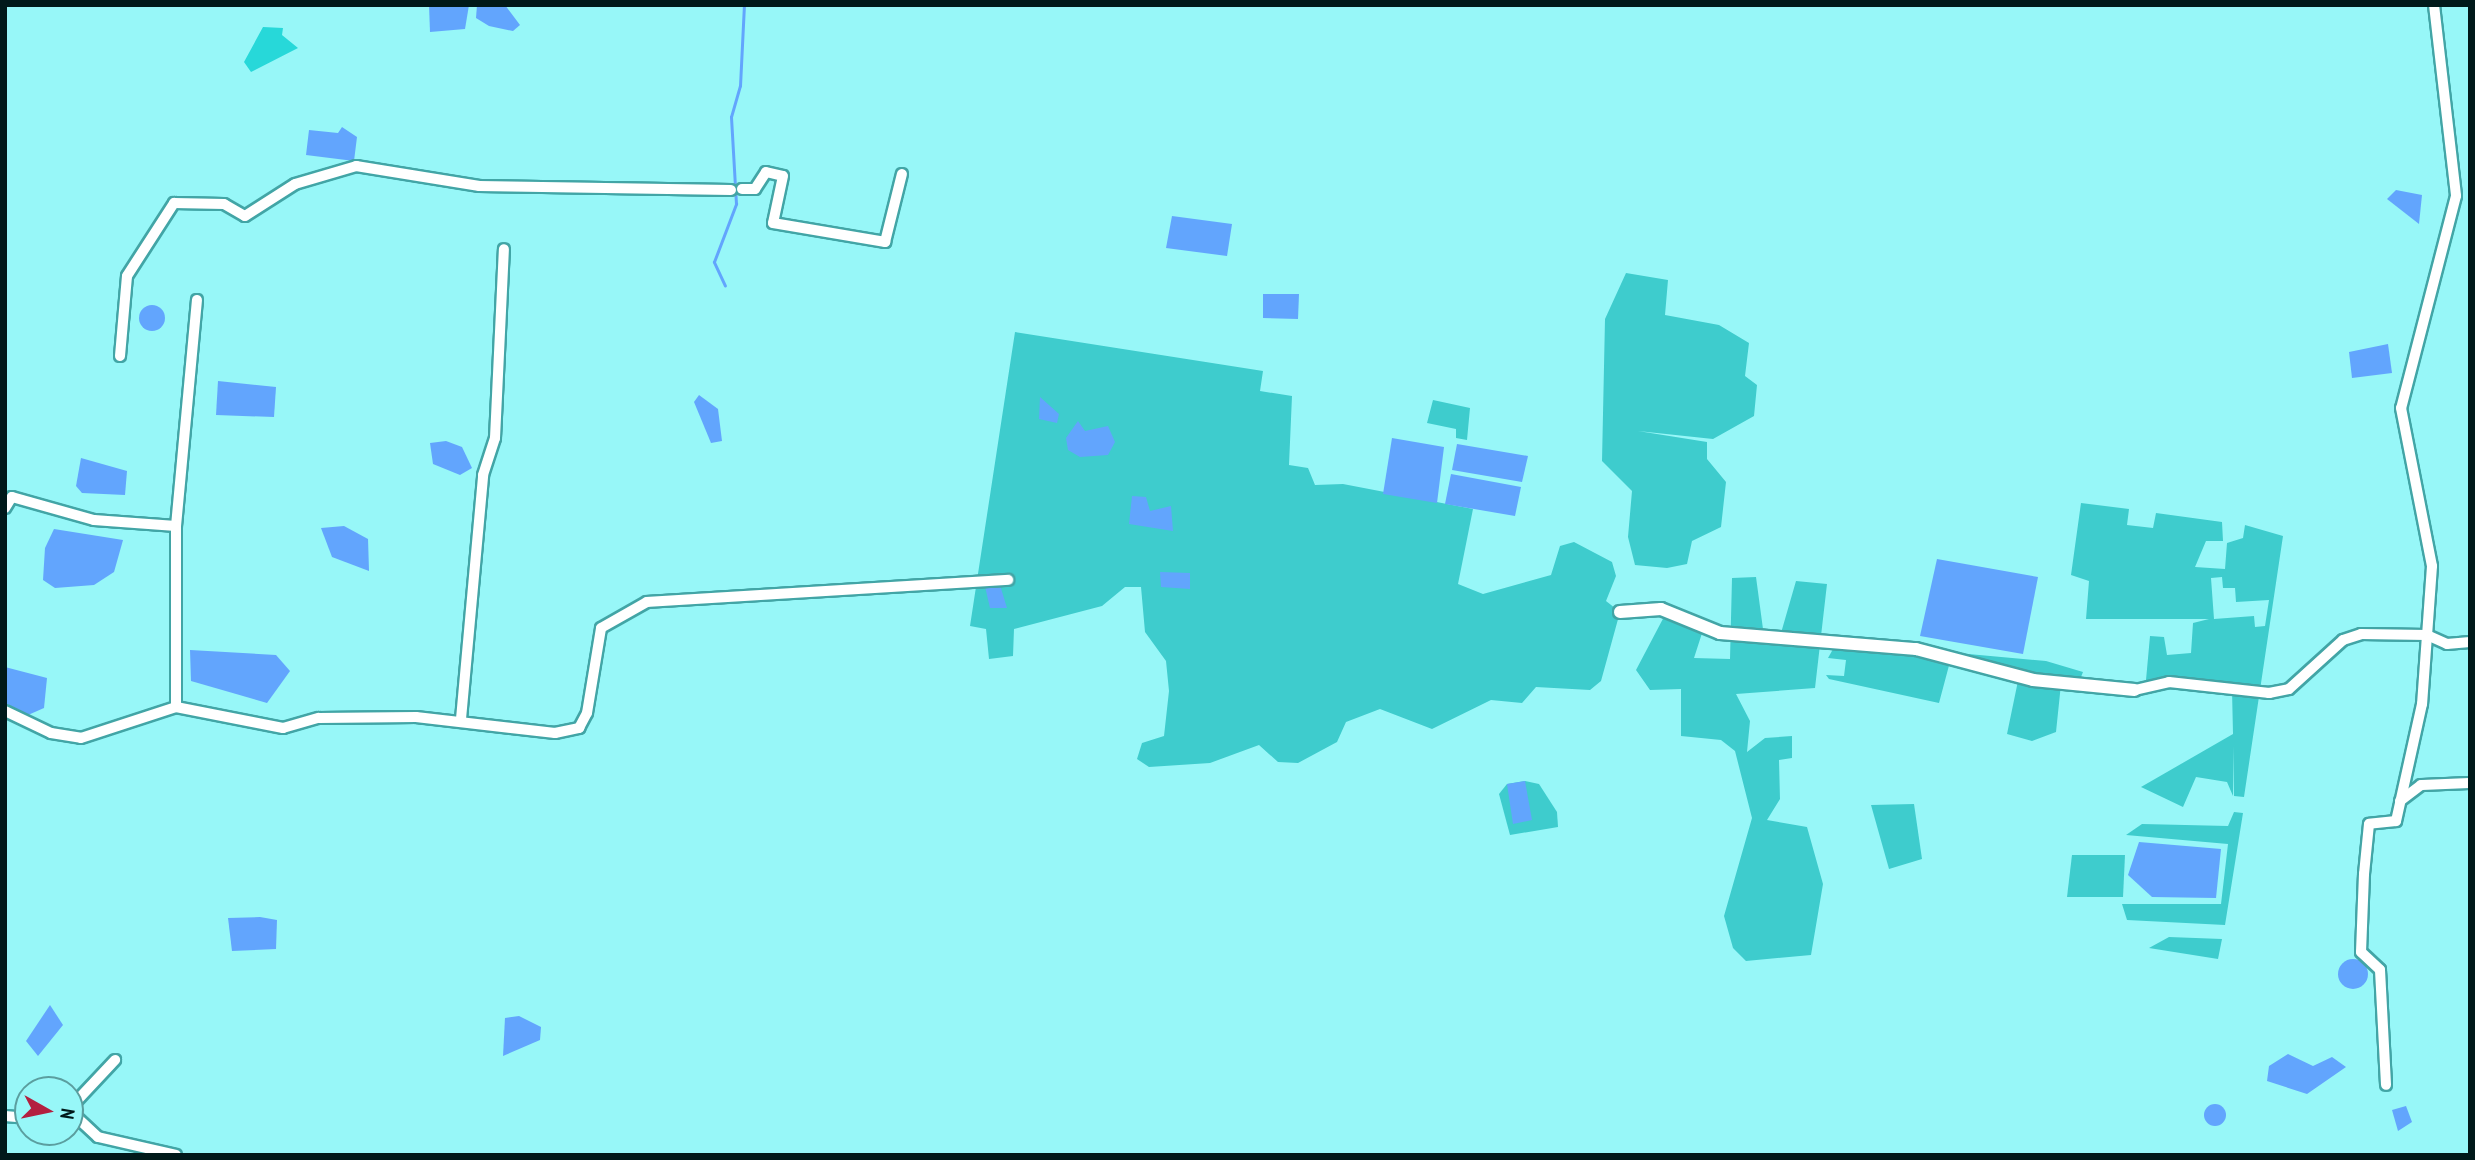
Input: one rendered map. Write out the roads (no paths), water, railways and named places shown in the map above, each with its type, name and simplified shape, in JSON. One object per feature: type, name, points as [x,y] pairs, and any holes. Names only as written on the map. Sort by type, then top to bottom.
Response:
[{"type":"street","points":[[2386,1085],[2380,970],[2361,952],[2363,887],[2369,824],[2396,821],[2422,704],[2432,566],[2401,408],[2456,196],[2434,5]]},
{"type":"street","points":[[120,356],[127,275],[174,203],[224,204],[245,216],[295,184],[356,166],[479,186],[755,189],[766,172],[783,176],[773,223],[885,242],[902,174]]},
{"type":"street","points":[[461,719],[483,475],[495,438],[504,249]]},
{"type":"street","points":[[176,707],[176,526],[197,300]]},
{"type":"street","points":[[5,508],[12,497],[94,520],[176,526]]},
{"type":"street","points":[[5,711],[51,733],[81,738],[176,707],[283,728],[319,718],[461,719],[555,733],[579,728],[587,713],[601,628],[647,602],[1008,580]]},
{"type":"street","points":[[1620,612],[1661,609],[1720,633],[1916,649],[2033,680],[2135,690],[2169,682],[2269,692],[2289,689],[2343,640],[2361,634],[2427,635],[2447,644],[2470,642]]},
{"type":"street","points":[[2400,801],[2421,785],[2470,783]]},
{"type":"street","points":[[84,1094],[115,1060]]},
{"type":"street","points":[[84,1124],[98,1137],[176,1155]]},
{"type":"waterway","points":[[725,286],[714,262],[736,204],[731,117],[740,86],[744,5]]}]
